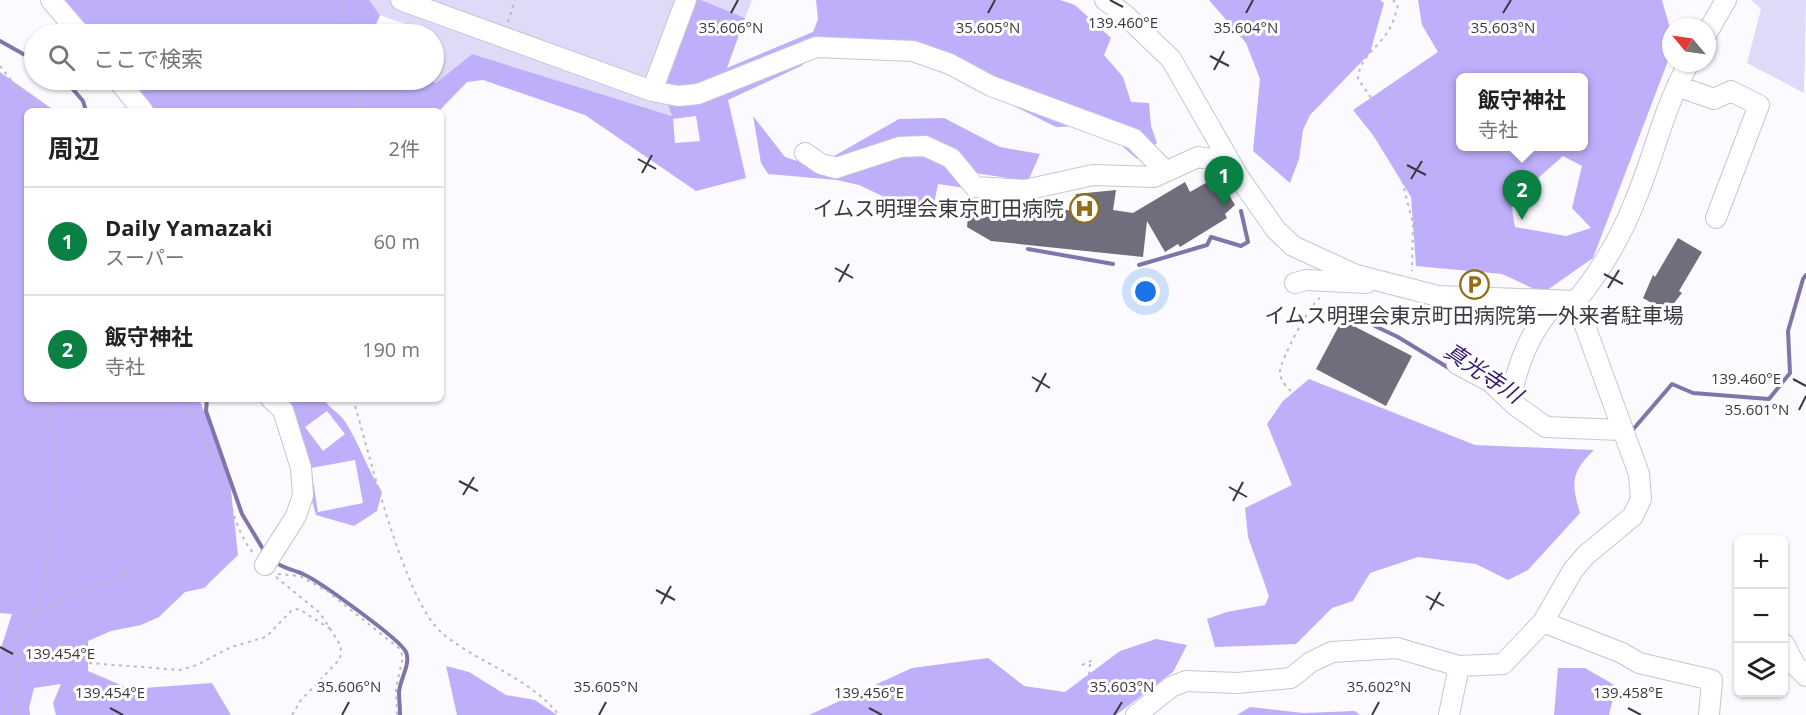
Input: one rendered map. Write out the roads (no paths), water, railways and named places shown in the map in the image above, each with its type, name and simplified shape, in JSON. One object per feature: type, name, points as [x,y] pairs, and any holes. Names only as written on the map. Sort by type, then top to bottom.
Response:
[{"type":"street","points":[[51,0],[71,24]]},
{"type":"street","points":[[401,0],[652,91],[678,96],[698,94],[816,47],[913,51],[950,64],[991,86],[1134,139],[1165,171]]},
{"type":"street","points":[[652,91],[686,0]]},
{"type":"street","points":[[1105,0],[1124,14],[1171,59],[1230,162],[1286,241],[1356,275],[1438,296],[1567,301]]},
{"type":"street","points":[[1716,18],[1726,0]]},
{"type":"street","points":[[1510,398],[1522,352],[1541,321],[1567,301],[1607,256],[1635,203],[1677,86],[1684,72]]},
{"type":"street","points":[[1677,86],[1714,99],[1731,91],[1759,105],[1716,218]]},
{"type":"street","points":[[126,90],[141,108]]},
{"type":"street","points":[[805,153],[821,164],[836,168],[900,147],[925,146],[951,158],[975,187],[1025,190],[1093,175],[1154,177],[1198,157],[1230,162]]},
{"type":"street","points":[[1295,283],[1305,280],[1354,284],[1380,282]]},
{"type":"street","points":[[1136,715],[1171,687],[1186,681],[1237,683],[1291,678],[1311,662],[1332,652],[1351,649],[1397,648],[1459,666],[1503,664],[1543,622],[1573,570],[1586,555],[1617,530],[1639,507],[1641,499],[1639,474],[1567,301]]},
{"type":"street","points":[[1457,364],[1491,382],[1546,427],[1621,430]]},
{"type":"street","points":[[268,560],[296,516],[303,495],[300,468],[283,410],[274,402]]},
{"type":"street","points":[[1543,622],[1622,653],[1639,663],[1712,680],[1709,715]]},
{"type":"street","points":[[1788,652],[1795,665],[1806,676]]},
{"type":"street","points":[[1449,715],[1459,666]]},
{"type":"waterway","points":[[0,41],[24,54]]},
{"type":"waterway","points":[[74,90],[83,101],[85,108]]},
{"type":"waterway","points":[[1241,211],[1248,242]]},
{"type":"waterway","points":[[1139,265],[1207,245],[1211,237],[1241,246],[1248,242]]},
{"type":"waterway","points":[[1028,249],[1113,264]]},
{"type":"waterway","name":"真光寺川","points":[[1630,433],[1672,384],[1693,393],[1769,399],[1790,373],[1788,331],[1806,275]]},
{"type":"waterway","name":"真光寺川","points":[[1336,314],[1355,320],[1358,318],[1398,337],[1452,370]]},
{"type":"waterway","points":[[207,402],[206,411],[242,514],[266,554]]},
{"type":"waterway","points":[[274,561],[325,587],[401,645],[406,652],[407,661],[399,692],[400,715]]},
{"type":"place","name":"Daily Yamazaki","points":[[1224,206]]},
{"type":"place","name":"イムス明理会東京町田病院","points":[[1085,208]]},
{"type":"place","name":"飯守神社","points":[[1522,220]]},
{"type":"place","name":"イムス明理会東京町田病院第一外来者駐車場","points":[[1474,284]]}]
